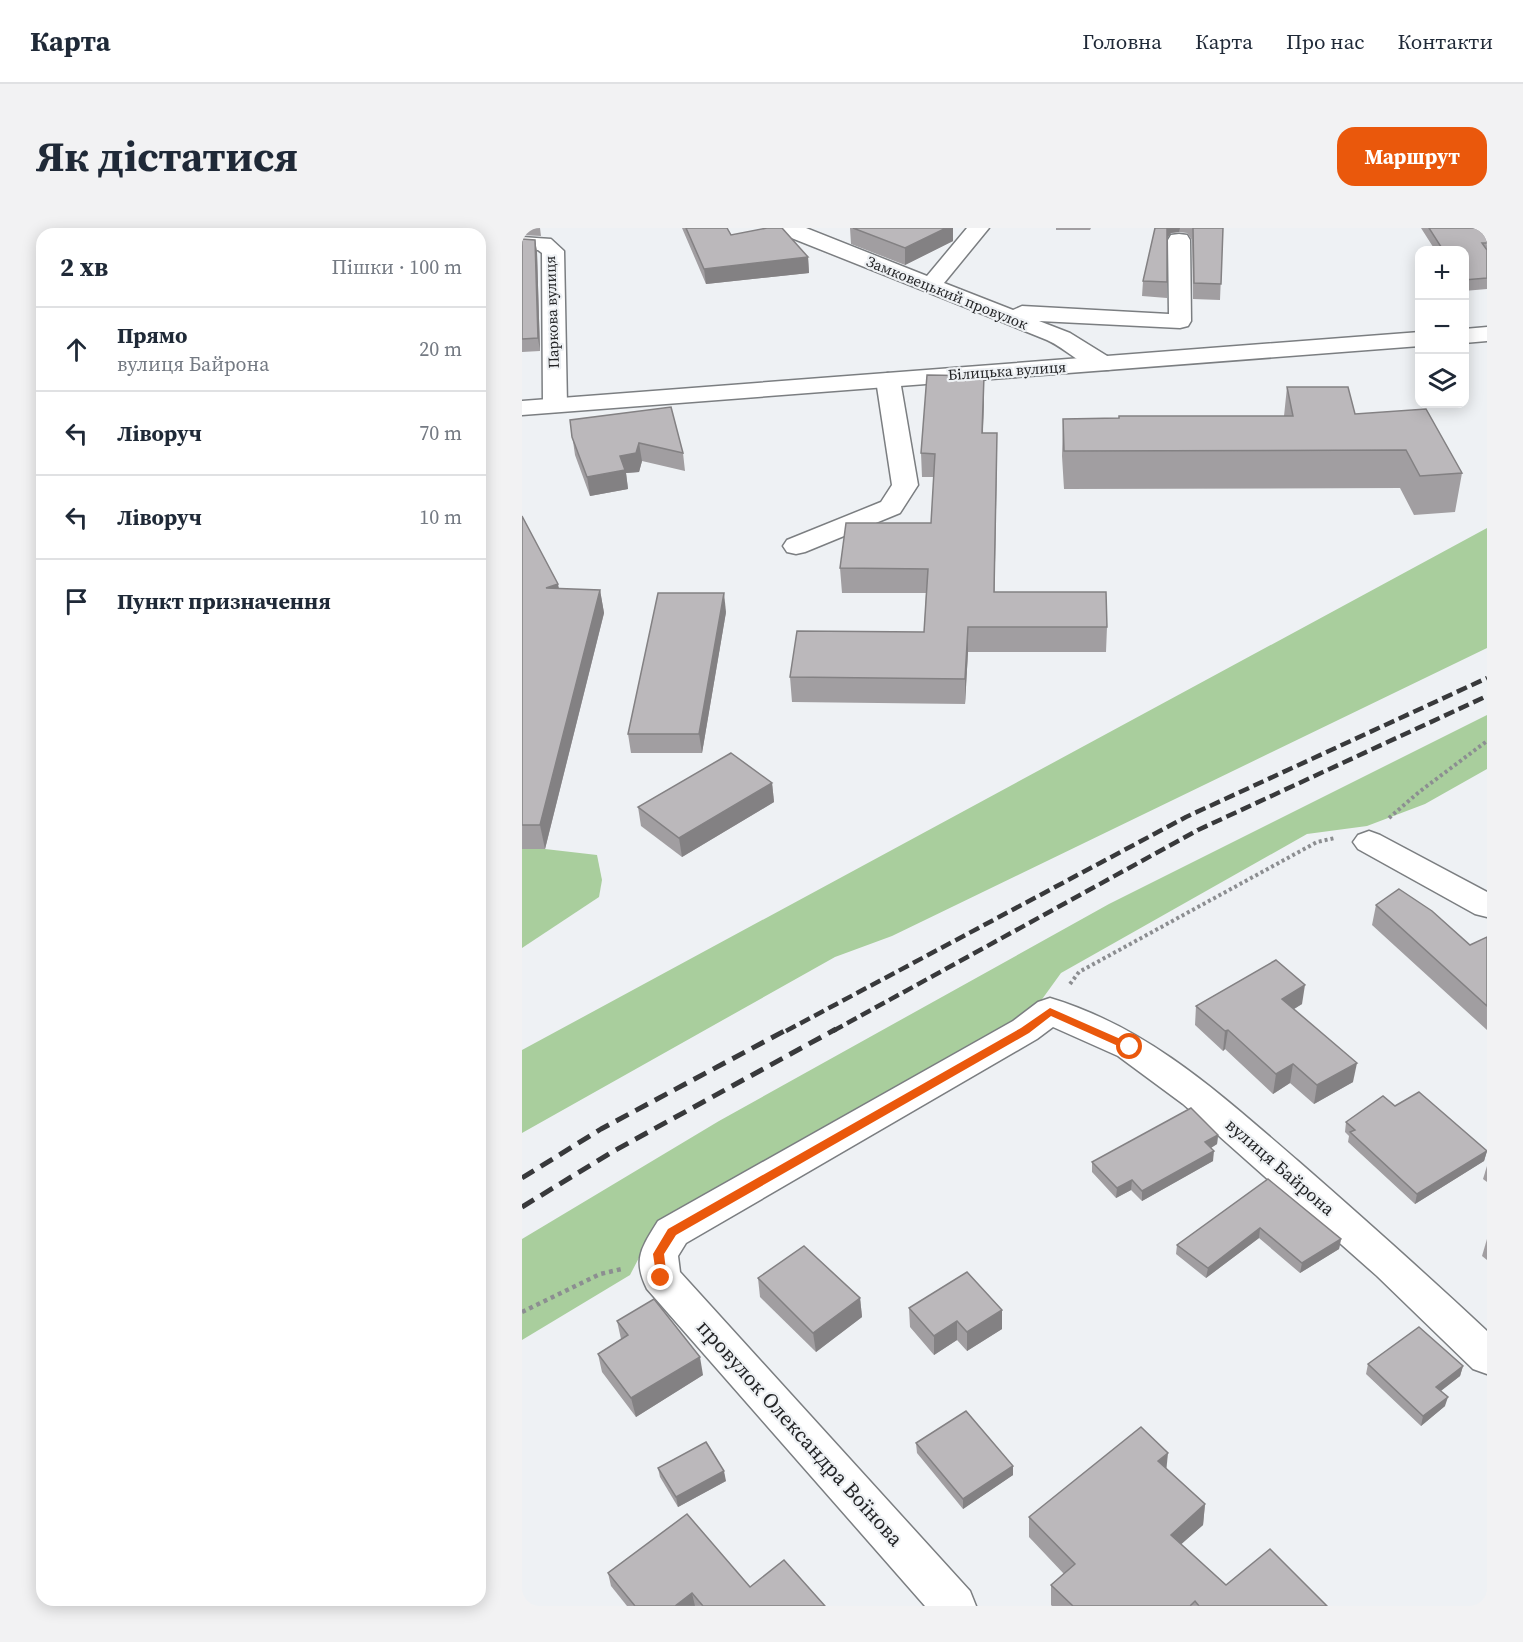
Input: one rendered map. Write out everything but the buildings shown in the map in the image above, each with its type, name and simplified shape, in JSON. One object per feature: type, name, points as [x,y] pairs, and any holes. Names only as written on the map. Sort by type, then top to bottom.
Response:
[{"type":"street","name":"Замковецький провулок","points":[[787,228],[1062,338],[1104,364]]},
{"type":"street","points":[[930,286],[978,228]]},
{"type":"street","points":[[991,311],[1180,321],[1179,240]]},
{"type":"street","name":"Паркова вулиця","points":[[522,243],[543,244],[553,250],[555,405]]},
{"type":"street","points":[[1469,336],[1487,334]]},
{"type":"street","name":"Білицька вулиця","points":[[522,408],[1415,339]]},
{"type":"street","points":[[796,546],[891,507],[905,485],[888,380]]},
{"type":"street","points":[[1377,831],[1487,906]]},
{"type":"street","points":[[658,1254],[672,1232],[1025,1030],[1050,1011]]},
{"type":"street","name":"вулиця Байрона","points":[[1050,1011],[1130,1047],[1196,1094],[1391,1265],[1487,1357]]},
{"type":"street","name":"провулок Олександра Воїнова","points":[[658,1254],[661,1278],[954,1606]]},
{"type":"path","points":[[1050,1011],[1079,972],[1317,842],[1377,831],[1404,804],[1487,741]]},
{"type":"path","points":[[522,1312],[600,1274],[635,1265],[658,1254]]},
{"type":"green space","points":[[1487,528],[1487,648],[892,936],[835,957],[522,1133],[522,1050]]},
{"type":"green space","points":[[1487,715],[1487,769],[1425,804],[1367,826],[1307,834],[1061,973],[1035,1009],[655,1227],[630,1275],[522,1340],[522,1239],[719,1121],[1109,904]]},
{"type":"green space","points":[[522,849],[545,849],[597,855],[602,880],[599,897],[522,948]]},
{"type":"railway","points":[[786,1031],[1186,817],[1487,678]]},
{"type":"railway","points":[[833,1031],[1198,830],[1487,696]]},
{"type":"railway","points":[[522,1178],[601,1129],[788,1029]]},
{"type":"railway","points":[[522,1207],[612,1152],[836,1029]]},
{"type":"route","points":[[661,1278],[658,1254],[672,1232],[1025,1030],[1050,1011],[1130,1047]]}]
